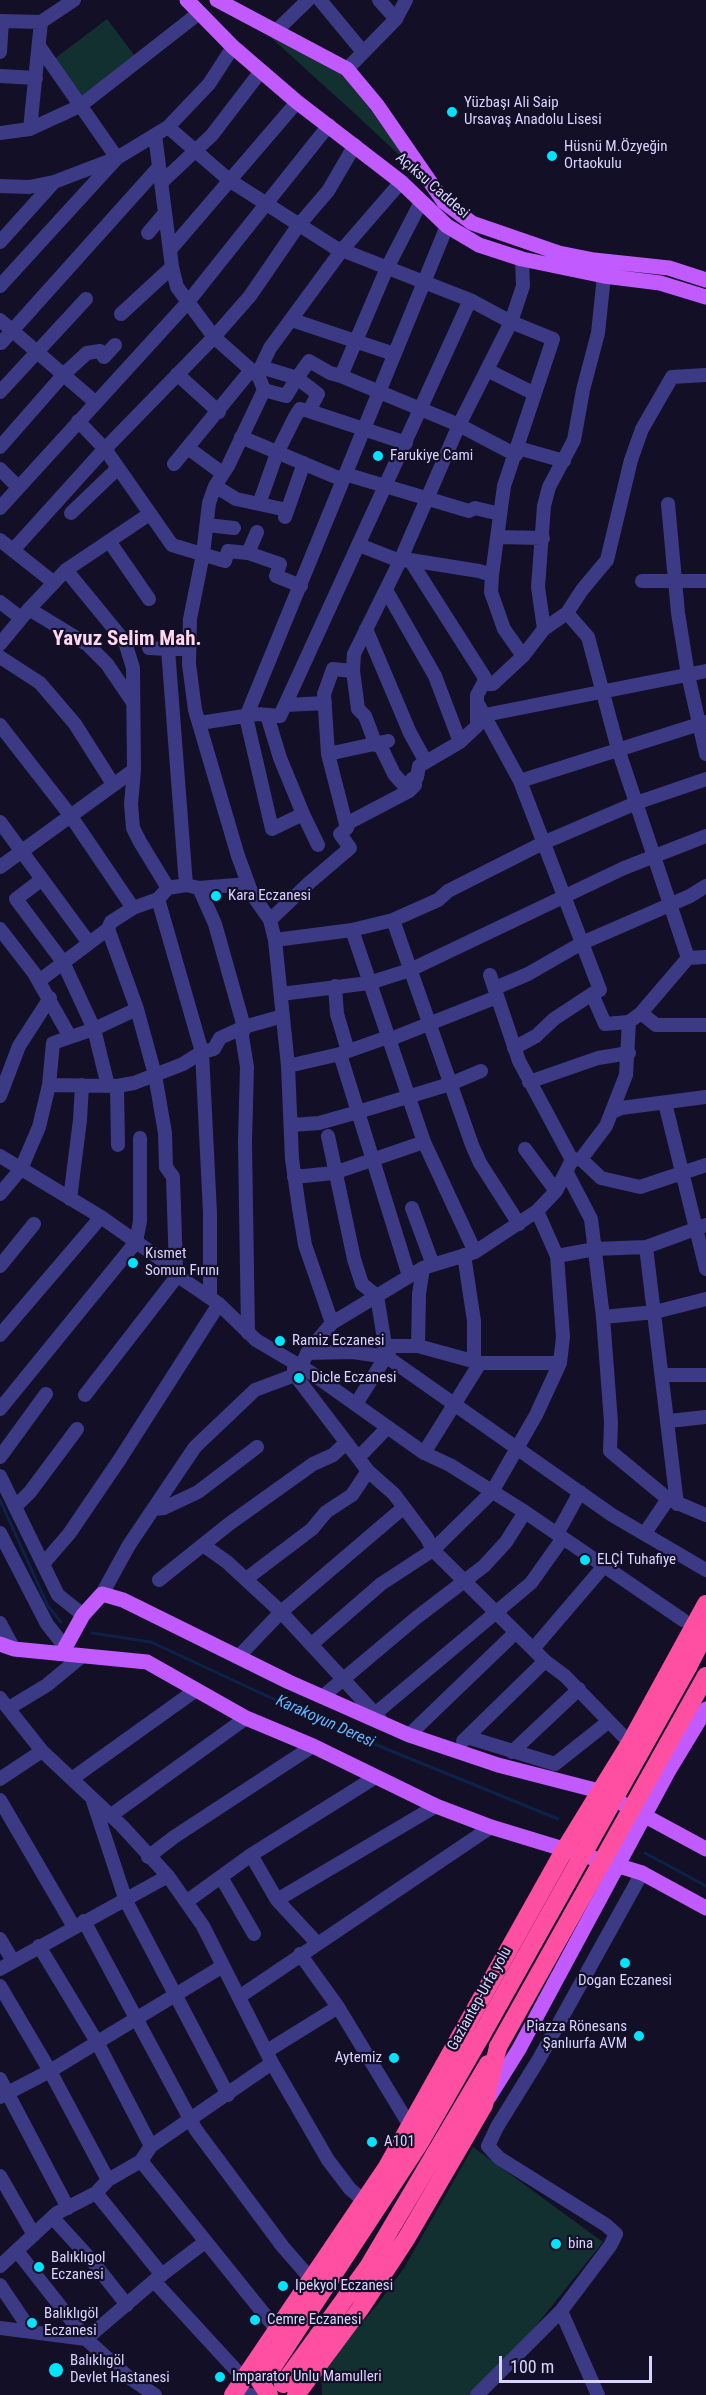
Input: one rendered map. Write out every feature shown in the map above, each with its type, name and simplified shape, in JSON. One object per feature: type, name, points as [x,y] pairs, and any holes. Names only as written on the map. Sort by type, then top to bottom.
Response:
[{"type":"highway","points":[[275,2381],[277,2330],[387,2167],[598,1791],[630,1743],[706,1604]]},
{"type":"highway","name":"Gaziantep-Urfa yolu","points":[[275,2381],[481,2036],[706,1632]]},
{"type":"highway","points":[[275,2381],[368,2267],[558,1943],[623,1819],[706,1676]]},
{"type":"highway","points":[[428,2093],[481,2036]]},
{"type":"highway","points":[[314,2395],[315,2369],[360,2309],[406,2240],[484,2105],[498,2047]]},
{"type":"highway","points":[[233,2395],[315,2369]]},
{"type":"main road","name":"Açıksu Caddesi","points":[[187,0],[233,47],[297,102],[356,145],[401,182],[447,226],[479,245],[522,260],[604,276],[660,283],[706,297]]},
{"type":"main road","name":"Açıksu Caddesi","points":[[217,0],[347,69],[372,98],[444,202],[471,223],[559,253],[594,260],[669,268],[706,280]]},
{"type":"main road","points":[[63,1650],[83,1615],[102,1594],[123,1600],[322,1697],[379,1718],[409,1735],[498,1765],[598,1791],[706,1849]]},
{"type":"main road","points":[[7,1646],[63,1650],[82,1656],[147,1662],[246,1718],[313,1746],[374,1778],[436,1806],[491,1827],[642,1874],[706,1908]]},
{"type":"main road","points":[[484,2105],[519,2049],[645,1815],[706,1709]]},
{"type":"street","points":[[30,129],[41,22],[58,4],[74,0]]},
{"type":"street","points":[[320,0],[363,52]]},
{"type":"street","points":[[380,0],[396,19]]},
{"type":"street","points":[[347,69],[396,19],[406,0]]},
{"type":"street","points":[[277,30],[299,3]]},
{"type":"street","points":[[0,133],[30,129],[81,106],[199,13]]},
{"type":"street","points":[[0,52],[1,21],[41,22]]},
{"type":"street","points":[[39,46],[117,158]]},
{"type":"street","points":[[0,186],[29,187],[54,182],[117,158],[168,127],[209,84],[233,47]]},
{"type":"street","points":[[162,182],[195,152],[261,70]]},
{"type":"street","points":[[0,76],[36,78]]},
{"type":"street","points":[[170,250],[297,102]]},
{"type":"street","points":[[0,508],[94,402],[188,302],[329,125]]},
{"type":"street","points":[[168,127],[229,180],[298,226],[342,250],[470,300],[511,322],[553,339],[533,393],[517,451],[504,486],[492,575],[491,592],[504,628],[523,656]]},
{"type":"street","points":[[155,135],[164,214],[177,287],[214,337],[259,376],[286,396],[309,362],[517,451],[564,461]]},
{"type":"street","points":[[14,549],[250,296],[298,226],[328,190],[356,145]]},
{"type":"street","points":[[0,286],[117,158]]},
{"type":"street","points":[[1,343],[159,166]]},
{"type":"street","points":[[0,242],[54,182]]},
{"type":"street","points":[[332,1323],[305,1245],[294,1177],[288,1066],[275,940],[270,920],[252,894],[248,884],[195,710],[189,649],[190,619],[215,486],[241,437],[270,348],[342,250],[401,182]]},
{"type":"street","points":[[309,411],[318,394],[336,374],[356,343],[387,268],[421,202]]},
{"type":"street","points":[[148,233],[164,214]]},
{"type":"street","points":[[303,814],[272,829],[246,717],[447,226]]},
{"type":"street","points":[[409,791],[394,774],[381,744],[365,716],[358,710],[353,671],[354,654],[386,590],[405,561],[427,499],[459,425],[511,322],[523,286],[522,260]]},
{"type":"street","points":[[121,314],[172,267]]},
{"type":"street","points":[[544,629],[538,587],[544,506],[549,487],[574,440],[583,390],[598,333],[604,276]]},
{"type":"street","points":[[0,392],[86,299]]},
{"type":"street","points":[[200,723],[267,715],[280,716],[422,410],[470,300]]},
{"type":"street","points":[[0,320],[39,351],[94,402]]},
{"type":"street","points":[[292,320],[394,354]]},
{"type":"street","points":[[0,447],[64,374],[87,352],[100,351],[104,357],[115,345]]},
{"type":"street","points":[[487,370],[533,393]]},
{"type":"street","points":[[177,374],[219,412]]},
{"type":"street","points":[[483,684],[493,684],[523,656],[544,629],[567,613],[611,552],[621,494],[631,460],[642,429],[672,377],[706,375]]},
{"type":"street","points":[[174,464],[219,412],[259,376],[297,378],[318,394]]},
{"type":"street","points":[[259,504],[277,453],[300,409],[406,443]]},
{"type":"street","points":[[78,421],[105,449],[148,516],[172,545],[225,561],[228,550],[248,553],[280,564],[276,576],[301,586]]},
{"type":"street","points":[[241,437],[277,453],[344,477],[386,485],[469,511],[475,508],[500,514]]},
{"type":"street","points":[[188,448],[222,473]]},
{"type":"street","points":[[215,486],[236,499],[259,504],[286,514],[304,463]]},
{"type":"street","points":[[71,513],[118,468]]},
{"type":"street","points":[[0,469],[18,487]]},
{"type":"street","points":[[668,504],[675,582],[688,675],[702,723],[706,753]]},
{"type":"street","points":[[0,644],[25,613],[66,570],[148,516]]},
{"type":"street","points":[[207,525],[234,528]]},
{"type":"street","points":[[248,553],[257,532]]},
{"type":"street","points":[[497,537],[543,538]]},
{"type":"street","points":[[0,540],[53,582]]},
{"type":"street","points":[[109,541],[149,599]]},
{"type":"street","points":[[359,545],[405,561],[492,575]]},
{"type":"street","points":[[405,561],[485,678],[477,695],[481,709],[520,781],[562,896],[600,990],[554,1019],[536,1036],[514,1048]]},
{"type":"street","points":[[66,570],[125,642],[133,668],[134,770],[131,804],[133,828],[168,888]]},
{"type":"street","points":[[642,581],[706,581]]},
{"type":"street","points":[[386,590],[435,676],[460,742]]},
{"type":"street","points":[[0,602],[88,645],[107,664],[132,701]]},
{"type":"street","points":[[567,613],[588,637],[600,690],[618,749],[688,958]]},
{"type":"street","points":[[366,628],[410,733],[426,762]]},
{"type":"street","points":[[149,648],[189,649]]},
{"type":"street","points":[[168,649],[193,886],[215,924],[244,1027],[242,1036],[247,1067],[245,1142],[248,1333]]},
{"type":"street","points":[[0,657],[40,683],[75,724],[113,784]]},
{"type":"street","points":[[347,828],[328,754],[324,694],[333,669],[353,671]]},
{"type":"street","points":[[481,709],[706,671]]},
{"type":"street","points":[[286,705],[325,703]]},
{"type":"street","points":[[270,920],[350,848],[340,834],[348,824],[409,791],[415,785],[412,779],[417,777],[419,766],[460,742],[477,726],[481,709]]},
{"type":"street","points":[[267,715],[280,758],[318,845]]},
{"type":"street","points":[[520,781],[702,723]]},
{"type":"street","points":[[0,725],[70,815],[133,908]]},
{"type":"street","points":[[328,754],[381,744]]},
{"type":"street","points":[[0,867],[134,770]]},
{"type":"street","points":[[275,940],[352,930],[393,920],[438,900],[448,891],[543,843],[636,803],[706,779]]},
{"type":"street","points":[[0,822],[89,943]]},
{"type":"street","points":[[280,994],[369,983],[410,970],[562,896],[653,855],[706,836]]},
{"type":"street","points":[[42,879],[16,900],[63,962],[94,1029],[113,1086],[118,1145]]},
{"type":"street","points":[[39,981],[108,929],[111,922],[133,908],[158,899],[168,888],[248,884]]},
{"type":"street","points":[[288,1066],[344,1053],[430,1024],[494,987],[528,974],[582,944],[706,886]]},
{"type":"street","points":[[43,1564],[69,1534],[120,1459],[214,1301],[202,1052],[158,899]]},
{"type":"street","points":[[393,920],[480,1163],[519,1224]]},
{"type":"street","points":[[0,929],[39,981],[70,1036]]},
{"type":"street","points":[[85,1395],[177,1272],[173,1177],[166,1167],[165,1133],[155,1075],[137,1010],[108,929]]},
{"type":"street","points":[[352,930],[424,1142],[469,1254],[477,1362],[424,1453]]},
{"type":"street","points":[[592,994],[605,1024],[629,1022],[688,958],[706,957]]},
{"type":"street","points":[[335,986],[344,1053],[358,1112],[409,1276]]},
{"type":"street","points":[[494,987],[514,1048],[529,1082],[573,1164],[591,1219],[603,1317],[611,1422],[610,1451],[672,1501],[706,1515]]},
{"type":"street","points":[[0,1096],[19,1046],[50,999]]},
{"type":"street","points":[[0,1194],[21,1169],[39,1127],[48,1085],[53,1043],[94,1029],[137,1010]]},
{"type":"street","points":[[640,1012],[656,1025],[706,1025]]},
{"type":"street","points":[[48,1085],[113,1086],[155,1075],[183,1064],[202,1052],[214,1049],[220,1038],[244,1027],[283,1016]]},
{"type":"street","points":[[102,1594],[109,1578],[195,1448],[255,1390],[296,1368],[332,1323],[409,1276],[428,1267],[469,1254],[537,1211],[556,1191],[573,1164],[606,1126],[626,1076],[629,1022]]},
{"type":"street","points":[[529,1082],[598,1058],[629,1053]]},
{"type":"street","points":[[292,1125],[319,1123],[358,1112],[450,1084],[481,1071]]},
{"type":"street","points":[[70,1198],[81,1120],[82,1085]]},
{"type":"street","points":[[612,1112],[621,1108],[706,1097]]},
{"type":"street","points":[[665,1103],[686,1194],[702,1226],[706,1269]]},
{"type":"street","points":[[328,1136],[334,1173],[362,1284],[377,1296],[388,1349],[453,1405],[580,1492],[706,1570]]},
{"type":"street","points":[[0,1409],[136,1242],[140,1221],[140,1138]]},
{"type":"street","points":[[294,1177],[334,1173],[424,1142]]},
{"type":"street","points":[[525,1149],[556,1191]]},
{"type":"street","points":[[0,1156],[101,1217],[136,1242],[214,1301],[248,1333],[296,1368],[356,1404],[424,1453],[450,1465],[525,1512],[683,1620]]},
{"type":"street","points":[[573,1164],[601,1178],[640,1187],[706,1165]]},
{"type":"street","points":[[412,1208],[428,1267],[419,1294],[418,1346]]},
{"type":"street","points":[[312,1643],[381,1584],[434,1550],[492,1492],[536,1415],[560,1363],[563,1337],[557,1256],[537,1211]]},
{"type":"street","points":[[0,1335],[101,1217]]},
{"type":"street","points":[[0,1266],[34,1224]]},
{"type":"street","points":[[557,1256],[595,1249],[646,1247],[702,1226]]},
{"type":"street","points":[[645,1533],[672,1501],[669,1421],[646,1247]]},
{"type":"street","points":[[603,1317],[655,1312],[706,1299]]},
{"type":"street","points":[[307,1353],[353,1352],[418,1346],[477,1362],[560,1363]]},
{"type":"street","points":[[356,1404],[388,1349]]},
{"type":"street","points":[[296,1368],[346,1443],[368,1471],[394,1494],[434,1550],[545,1661],[579,1689],[630,1743]]},
{"type":"street","points":[[664,1375],[706,1375]]},
{"type":"street","points":[[0,1457],[46,1395]]},
{"type":"street","points":[[669,1421],[706,1417]]},
{"type":"street","points":[[358,1458],[388,1427]]},
{"type":"street","points":[[15,1507],[30,1492],[77,1428]]},
{"type":"street","points":[[159,1580],[312,1464],[333,1455],[346,1443]]},
{"type":"street","points":[[154,1509],[164,1508],[198,1492],[257,1447]]},
{"type":"street","points":[[246,1579],[312,1529],[326,1512],[352,1495],[368,1471]]},
{"type":"street","points":[[0,1476],[58,1595],[83,1615]]},
{"type":"street","points":[[203,1545],[246,1579],[281,1612],[379,1718],[496,1611],[531,1583],[560,1536],[580,1492]]},
{"type":"street","points":[[239,1656],[281,1612],[403,1508]]},
{"type":"street","points":[[322,1697],[416,1618],[492,1559],[525,1512]]},
{"type":"street","points":[[0,1533],[63,1650]]},
{"type":"street","points":[[533,1649],[604,1566]]},
{"type":"street","points":[[0,1623],[7,1646]]},
{"type":"street","points":[[409,1735],[516,1632]]},
{"type":"street","points":[[82,1656],[47,1685],[4,1705],[42,1751],[73,1778],[168,1876],[203,1926],[270,2057],[330,2163],[350,2189],[363,2200]]},
{"type":"street","points":[[453,1750],[545,1661]]},
{"type":"street","points":[[512,1752],[579,1689]]},
{"type":"street","points":[[73,1778],[196,1690]]},
{"type":"street","points":[[110,1816],[246,1718]]},
{"type":"street","points":[[467,1737],[555,1764],[608,1722]]},
{"type":"street","points":[[148,1857],[174,1837],[313,1746]]},
{"type":"street","points":[[0,1779],[42,1751]]},
{"type":"street","points":[[186,1902],[251,1855],[374,1778]]},
{"type":"street","points":[[92,1799],[126,1901],[228,2095]]},
{"type":"street","points":[[0,1800],[137,2018],[191,2120],[236,2186],[311,2279]]},
{"type":"street","points":[[277,1900],[436,1806]]},
{"type":"street","points":[[240,1997],[300,1954],[491,1827]]},
{"type":"street","points":[[251,1855],[277,1900],[317,1944]]},
{"type":"street","points":[[477,2395],[561,2311],[610,2246],[616,2234],[606,2225],[499,2158],[488,2146],[642,1874]]},
{"type":"street","points":[[0,1969],[168,1876]]},
{"type":"street","points":[[220,1877],[254,1934]]},
{"type":"street","points":[[0,1939],[13,1961]]},
{"type":"street","points":[[39,1946],[97,2042],[151,2146]]},
{"type":"street","points":[[300,1954],[338,2007],[410,2126]]},
{"type":"street","points":[[4,2095],[50,2071],[223,1966]]},
{"type":"street","points":[[0,1986],[50,2071],[108,2180]]},
{"type":"street","points":[[0,2266],[53,2218],[96,2193],[108,2180],[141,2161],[151,2146],[228,2095],[270,2057],[338,2007]]},
{"type":"street","points":[[0,2079],[4,2095],[68,2208]]},
{"type":"street","points":[[141,2161],[205,2242],[244,2286],[277,2330]]},
{"type":"street","points":[[0,2176],[34,2235]]},
{"type":"street","points":[[96,2193],[158,2278],[247,2390]]},
{"type":"street","points":[[53,2218],[93,2262],[127,2305]]},
{"type":"street","points":[[0,2328],[86,2339],[205,2242]]},
{"type":"street","points":[[17,2252],[86,2339],[127,2376],[155,2395]]},
{"type":"street","points":[[0,2285],[31,2331]]},
{"type":"street","points":[[561,2311],[598,2395]]},
{"type":"green space","points":[[107,19],[135,56],[82,101],[53,60]]},
{"type":"green space","points":[[267,34],[345,74],[412,167],[352,111]]},
{"type":"green space","points":[[473,2147],[603,2242],[499,2372],[473,2395],[322,2395],[321,2370],[377,2305],[404,2268]]},
{"type":"waterway","name":"Karakoyun Deresi","points":[[0,1500],[48,1606],[61,1622]]},
{"type":"waterway","name":"Karakoyun Deresi","points":[[92,1633],[151,1642],[340,1730],[558,1819]]},
{"type":"waterway","name":"Karakoyun Deresi","points":[[645,1853],[706,1886]]},
{"type":"place","name":"Yüzbaşı Ali Saip Ursavaş Anadolu Lisesi","points":[[452,112]]},
{"type":"place","name":"Hüsnü M.Özyeğin Ortaokulu","points":[[552,156]]},
{"type":"place","name":"Farukiye Cami","points":[[378,456]]},
{"type":"place","name":"Kara Eczanesi","points":[[216,896]]},
{"type":"place","name":"Kısmet Somun Fırını","points":[[133,1263]]},
{"type":"place","name":"Ramiz Eczanesi","points":[[280,1341]]},
{"type":"place","name":"Dicle Eczanesi","points":[[299,1378]]},
{"type":"place","name":"ELÇİ Tuhafiye","points":[[585,1560]]},
{"type":"place","name":"Dogan Eczanesi","points":[[625,1963]]},
{"type":"place","name":"Piazza Rönesans Şanlıurfa AVM","points":[[639,2036]]},
{"type":"place","name":"Aytemiz","points":[[394,2058]]},
{"type":"place","name":"A101","points":[[372,2142]]},
{"type":"place","name":"bina","points":[[556,2244]]},
{"type":"place","name":"Balıklıgol Eczanesi","points":[[39,2267]]},
{"type":"place","name":"Ipekyol Eczanesi","points":[[283,2286]]},
{"type":"place","name":"Cemre Eczanesi","points":[[255,2320]]},
{"type":"place","name":"Balıklıgöl Eczanesi","points":[[32,2323]]},
{"type":"place","name":"Balıklıgöl Devlet Hastanesi","points":[[56,2370]]},
{"type":"place","name":"Imparator Unlu Mamulleri","points":[[220,2377]]},
{"type":"district","name":"Yavuz Selim Mah.","points":[[127,640]]}]
